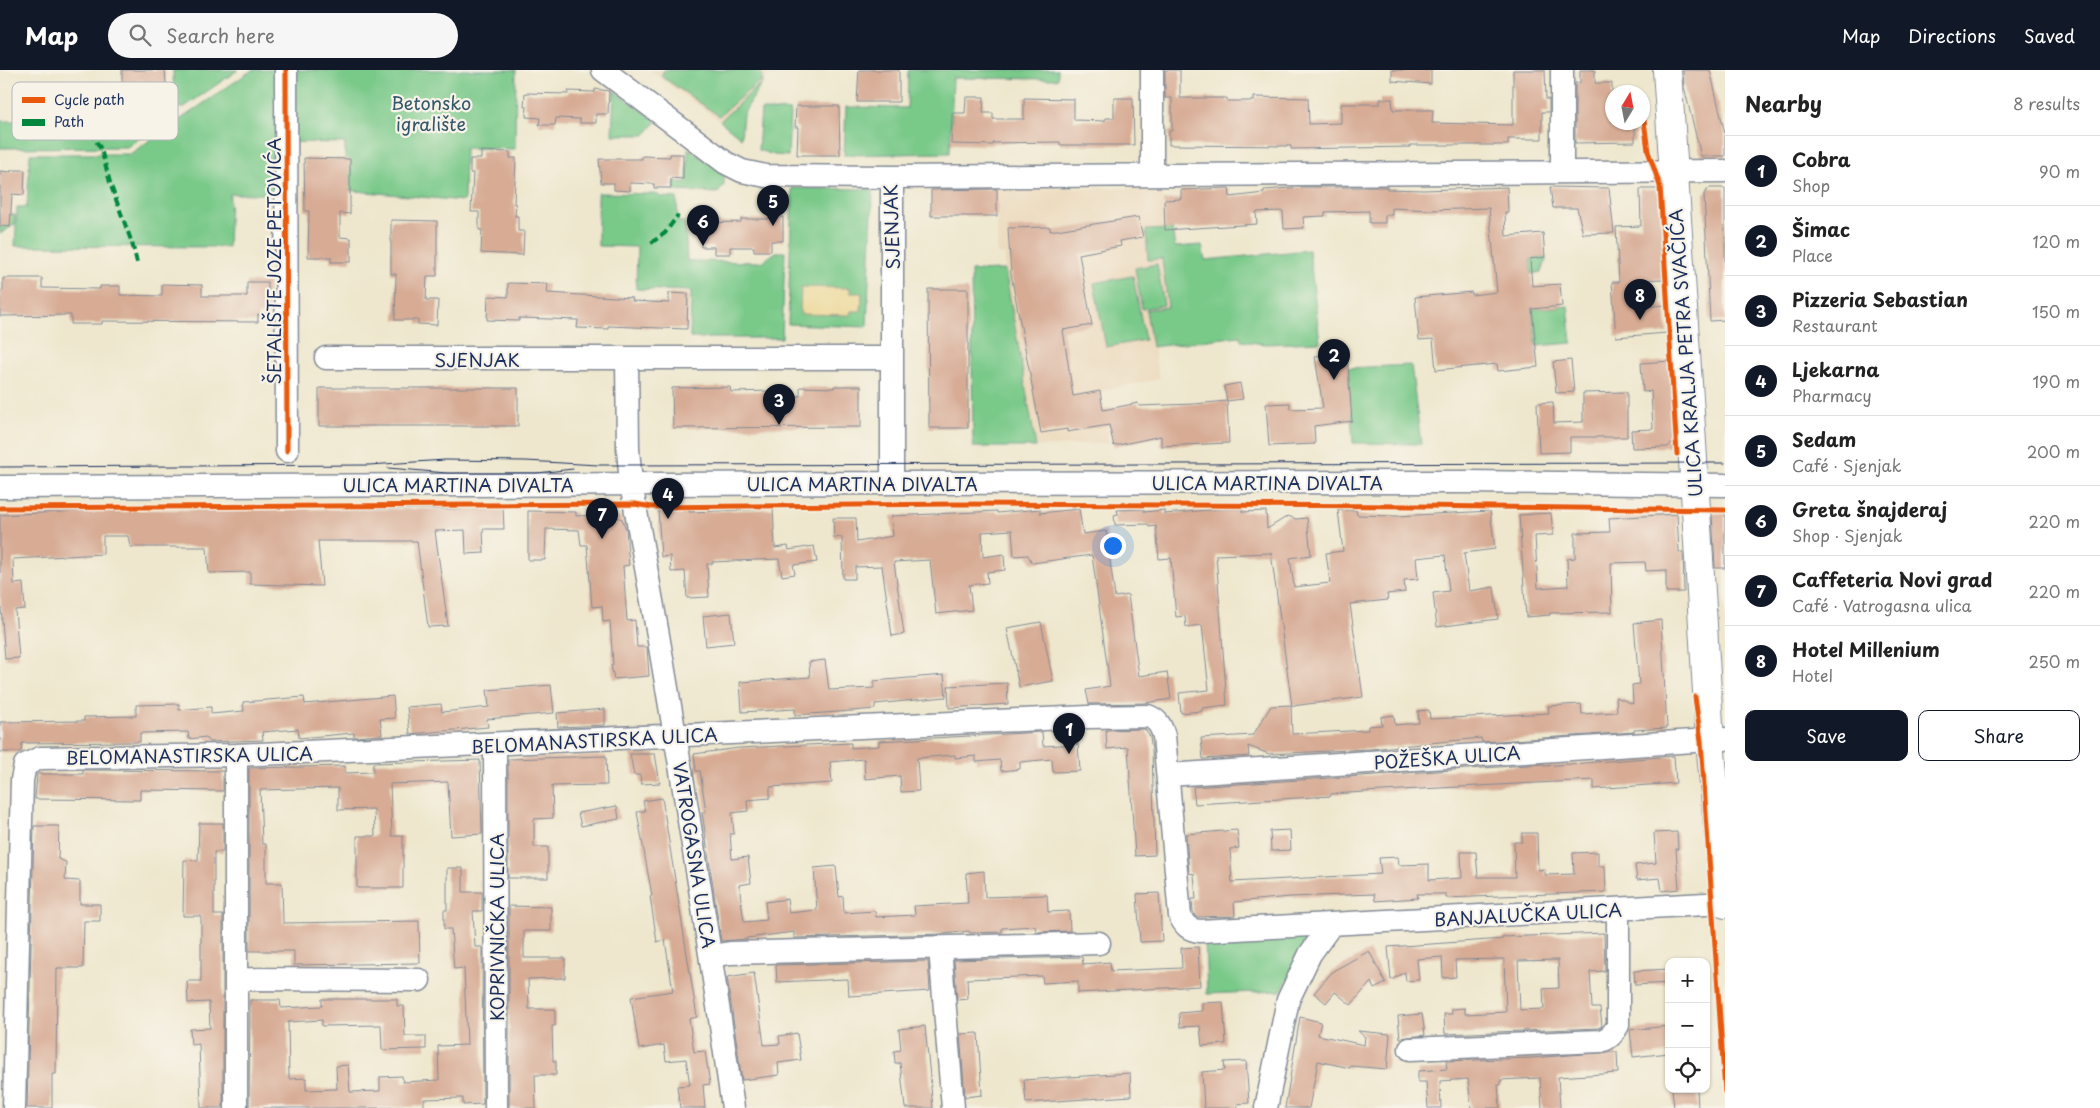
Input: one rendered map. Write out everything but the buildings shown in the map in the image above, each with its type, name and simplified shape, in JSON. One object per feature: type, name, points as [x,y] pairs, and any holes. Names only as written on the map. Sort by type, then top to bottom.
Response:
[{"type":"main road","name":"ULICA KRALJA PETRA SVAČIĆA","points":[[1667,70],[1695,485],[1717,740],[1725,904]]},
{"type":"street","name":"ŠETALIŠTE JOZE PETOVIĆA","points":[[286,70],[287,451]]},
{"type":"street","name":"SJENJAK","points":[[603,70],[712,152],[742,171],[766,176],[892,177],[892,483]]},
{"type":"street","points":[[1152,70],[1152,175]]},
{"type":"street","points":[[1562,70],[1562,171]]},
{"type":"street","points":[[892,177],[1725,171]]},
{"type":"street","name":"SJENJAK","points":[[326,358],[627,360],[892,358]]},
{"type":"street","points":[[627,360],[628,449],[631,484]]},
{"type":"street","name":"ULICA MARTINA DIVALTA","points":[[0,487],[1465,482],[1725,485]]},
{"type":"street","name":"VATROGASNA ULICA","points":[[631,484],[676,737],[711,956],[732,1108]]},
{"type":"street","name":"BELOMANASTIRSKA ULICA","points":[[14,1108],[22,780],[25,765],[32,760],[40,758],[236,755],[495,745],[1138,716],[1155,719],[1161,726],[1164,736],[1168,775]]},
{"type":"street","name":"POŽEŠKA ULICA","points":[[1168,775],[1717,740]]},
{"type":"street","name":"KOPRIVNIČKA ULICA","points":[[495,745],[496,1108]]},
{"type":"street","points":[[236,755],[236,1108]]},
{"type":"street","name":"BANJALUČKA ULICA","points":[[1168,775],[1180,916],[1190,930],[1330,925],[1725,904]]},
{"type":"street","points":[[1410,1049],[1601,1041],[1608,1038],[1615,1032],[1618,1025],[1618,909]]},
{"type":"street","points":[[1266,1108],[1288,1000],[1310,954],[1330,925]]},
{"type":"street","points":[[711,956],[730,953],[1099,944]]},
{"type":"street","points":[[940,948],[953,1108]]},
{"type":"street","points":[[237,979],[419,980]]},
{"type":"shaded area","points":[[649,70],[775,70],[720,121]]},
{"type":"shaded area","points":[[1163,188],[1165,229],[1172,229],[1175,247],[1202,245],[1205,260],[1309,250],[1320,342],[1265,344],[1241,341],[1240,336],[1153,347],[1159,379],[1100,391],[1109,443],[1036,447],[1005,270],[1005,255],[997,254],[997,189]]},
{"type":"green space","points":[[173,70],[238,70],[183,108],[178,107],[178,82],[173,82]]},
{"type":"green space","points":[[252,70],[277,70],[276,194],[230,194],[228,247],[15,246],[17,207],[27,207],[30,154],[130,154],[150,140],[178,140],[178,121]]},
{"type":"green space","name":"Betonsko igralište","points":[[285,70],[516,70],[515,149],[465,148],[464,201],[345,190],[345,143],[284,142]]},
{"type":"green space","points":[[664,70],[761,70],[762,79],[719,116],[661,76]]},
{"type":"green space","points":[[908,70],[1058,70],[1058,79],[953,78],[950,153],[844,155],[846,107],[907,108]]},
{"type":"green space","points":[[764,80],[743,114],[741,138],[720,121]]},
{"type":"green space","points":[[614,91],[657,121],[645,135],[612,135]]},
{"type":"green space","points":[[761,110],[790,111],[788,156],[774,155],[758,150]]},
{"type":"green space","points":[[0,121],[12,121],[12,140],[137,140],[127,147],[0,148]]},
{"type":"green space","points":[[688,148],[724,174],[724,185],[718,193],[675,191],[674,182],[687,182]]},
{"type":"green space","points":[[792,188],[873,189],[867,327],[788,324]]},
{"type":"green space","points":[[598,193],[656,194],[662,197],[677,198],[678,222],[685,222],[687,261],[762,262],[776,252],[785,252],[782,338],[690,338],[691,291],[636,289],[637,247],[598,246]]},
{"type":"green space","points":[[0,214],[15,215],[15,224],[0,234]]},
{"type":"green space","points":[[1172,229],[1175,247],[1202,245],[1205,260],[1309,250],[1320,342],[1265,344],[1241,341],[1240,336],[1152,347],[1146,310],[1168,307],[1162,259],[1148,260],[1146,230]]},
{"type":"green space","points":[[1545,257],[1546,261],[1541,272],[1531,274],[1530,259]]},
{"type":"green space","points":[[1157,264],[1164,305],[1142,309],[1135,268]]},
{"type":"green space","points":[[1005,270],[1036,447],[973,447],[971,271]]},
{"type":"green space","points":[[1133,276],[1145,340],[1106,347],[1094,283]]},
{"type":"green space","points":[[1568,306],[1572,343],[1536,346],[1532,309]]},
{"type":"green space","points":[[1411,365],[1421,444],[1353,443],[1348,368]]},
{"type":"green space","points":[[1306,932],[1307,950],[1281,991],[1207,994],[1205,940]]},
{"type":"sand","points":[[801,287],[850,288],[850,293],[862,293],[861,311],[851,311],[850,315],[800,314]]},
{"type":"tram line","points":[[0,467],[369,465],[445,460],[526,461],[598,465],[1725,463]]},
{"type":"tram line","points":[[388,468],[447,473],[537,473],[573,469]]},
{"type":"marked path","points":[[95,140],[101,149],[111,186],[132,243],[138,266]]},
{"type":"marked path","points":[[651,243],[665,233],[678,215]]},
{"type":"cycle path","points":[[286,70],[287,451]]},
{"type":"cycle path","points":[[1645,130],[1648,151],[1660,186],[1677,454]]},
{"type":"cycle path","points":[[0,508],[635,504],[652,507],[954,504],[1420,506],[1725,510]]},
{"type":"cycle path","points":[[1695,697],[1701,741],[1725,1092]]},
{"type":"place","name":"Sedam","points":[[773,226]]},
{"type":"place","name":"Greta šnajderaj","points":[[703,246]]},
{"type":"place","name":"Hotel Millenium","points":[[1640,320]]},
{"type":"place","name":"Šimac","points":[[1334,380]]},
{"type":"place","name":"Pizzeria Sebastian","points":[[779,425]]},
{"type":"place","name":"Ljekarna","points":[[668,519]]},
{"type":"place","name":"Caffeteria Novi grad","points":[[602,539]]},
{"type":"place","name":"Cobra","points":[[1069,754]]}]
